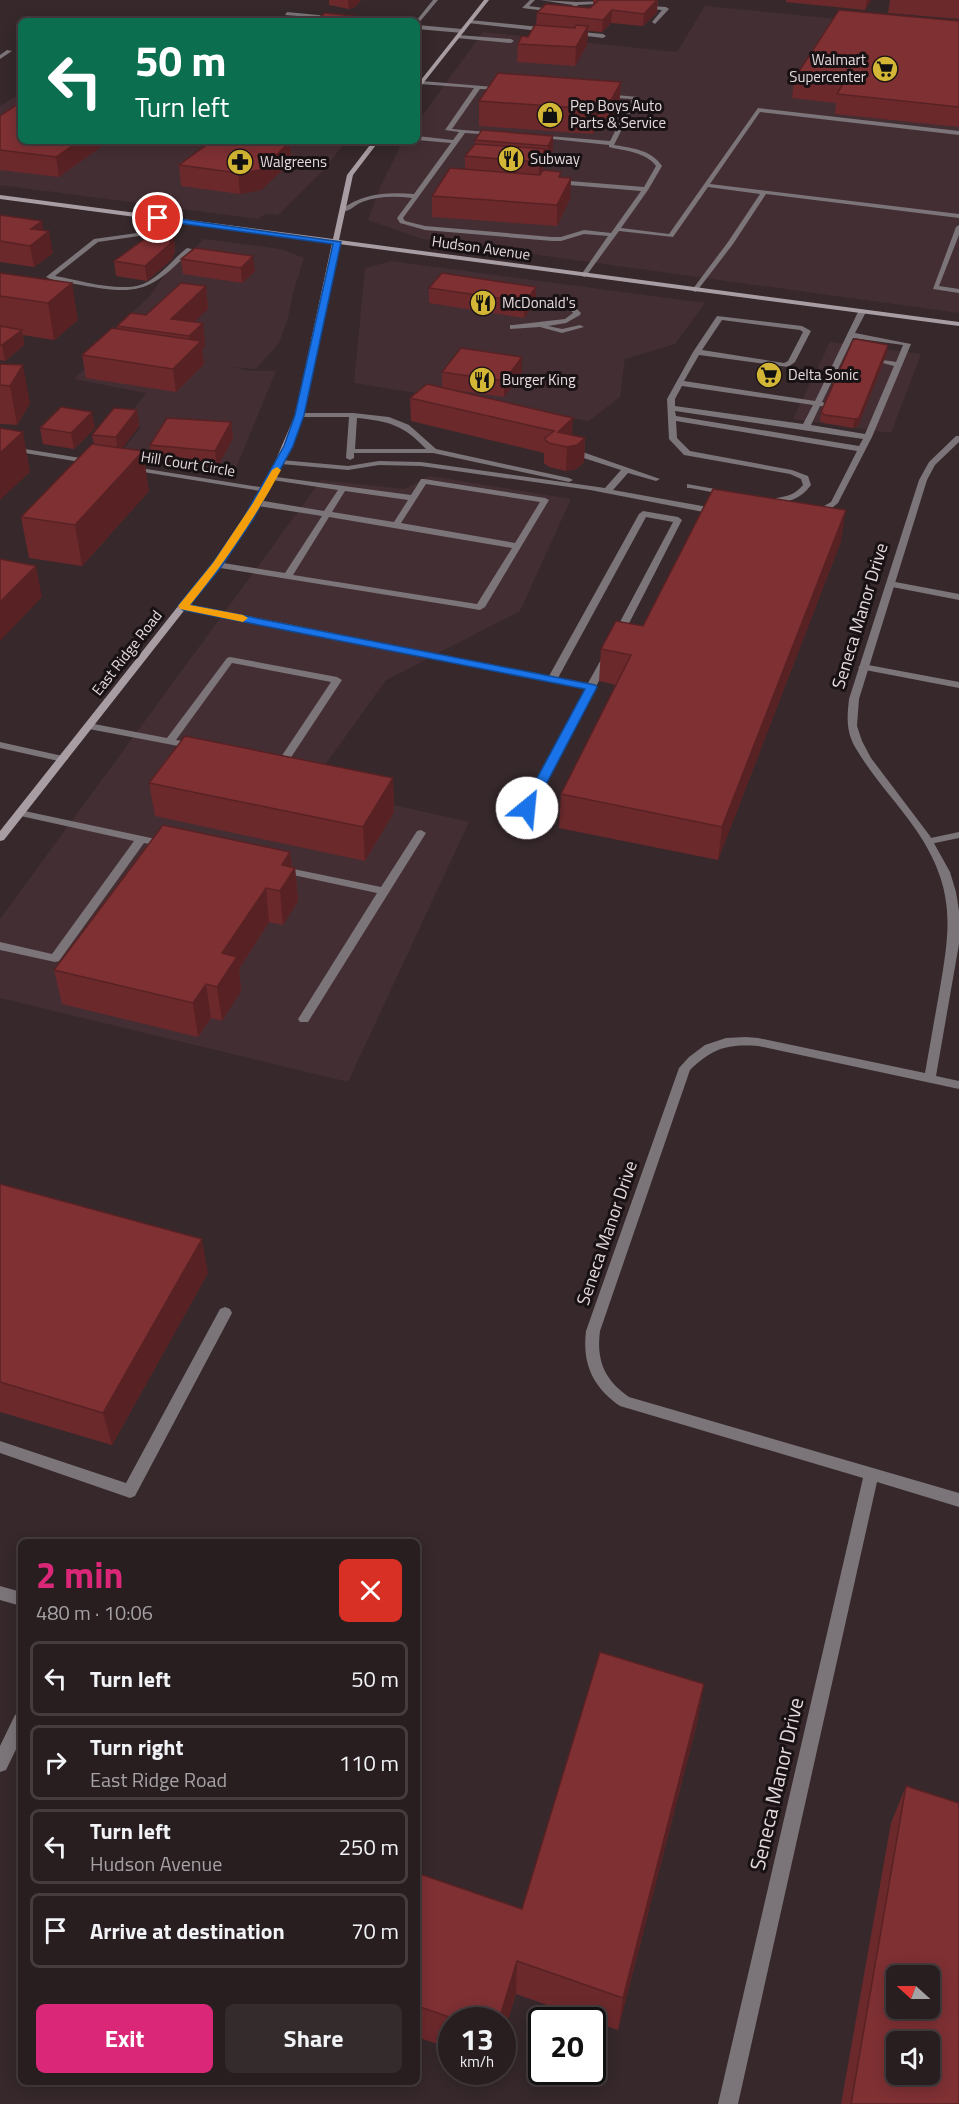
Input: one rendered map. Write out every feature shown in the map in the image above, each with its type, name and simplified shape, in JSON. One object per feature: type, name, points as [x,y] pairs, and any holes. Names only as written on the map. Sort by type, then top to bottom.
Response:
[{"type":"main road","points":[[422,83],[487,0]]},
{"type":"main road","name":"East Ridge Road","points":[[0,838],[217,565],[266,490],[299,415],[338,242],[350,175],[374,144]]},
{"type":"main road","name":"Hudson Avenue","points":[[0,197],[959,324]]},
{"type":"street","points":[[420,21],[436,0]]},
{"type":"street","points":[[521,0],[532,1]]},
{"type":"street","points":[[542,0],[577,4],[598,2],[621,4]]},
{"type":"street","points":[[532,1],[525,7],[557,11]]},
{"type":"street","points":[[639,2],[661,4],[672,2]]},
{"type":"street","points":[[568,12],[577,4]]},
{"type":"street","points":[[632,5],[666,9],[655,22]]},
{"type":"street","points":[[287,14],[329,18]]},
{"type":"street","points":[[470,22],[559,31]]},
{"type":"street","points":[[420,26],[511,41]]},
{"type":"street","points":[[570,32],[603,36]]},
{"type":"street","points":[[0,57],[9,51]]},
{"type":"street","points":[[422,83],[512,89]]},
{"type":"street","points":[[478,87],[448,130],[498,134]]},
{"type":"street","points":[[602,96],[636,98],[612,143]]},
{"type":"street","points":[[463,131],[400,218],[411,226],[552,239],[561,239],[584,232],[672,236],[758,110],[959,133]]},
{"type":"street","points":[[532,136],[612,143]]},
{"type":"street","points":[[420,138],[455,142]]},
{"type":"street","points":[[584,275],[659,166],[657,161],[611,146],[612,143]]},
{"type":"street","points":[[430,176],[440,177]]},
{"type":"street","points":[[551,181],[645,189]]},
{"type":"street","points":[[706,185],[959,216]]},
{"type":"street","points":[[695,290],[731,243],[764,192]]},
{"type":"street","points":[[344,211],[350,204],[376,196],[416,196]]},
{"type":"street","points":[[959,227],[956,244],[935,288],[959,291]]},
{"type":"street","points":[[136,235],[96,240],[49,277],[124,288],[137,287],[148,284],[189,249]]},
{"type":"street","points":[[509,296],[571,306],[577,313],[584,315],[585,320],[581,326],[562,331],[539,326]]},
{"type":"street","points":[[806,427],[828,394],[862,312]]},
{"type":"street","points":[[513,327],[539,326],[565,320],[577,313]]},
{"type":"street","points":[[697,352],[785,365],[790,362],[807,331],[802,328],[720,318],[697,352],[670,399],[673,439],[687,453],[792,472],[805,478],[807,485],[801,494],[789,500],[761,499]]},
{"type":"street","points":[[801,517],[824,510],[834,503],[868,437],[878,402],[907,344],[851,335]]},
{"type":"street","points":[[883,362],[898,364]]},
{"type":"street","points":[[680,383],[823,404]]},
{"type":"street","points":[[671,408],[868,437]]},
{"type":"street","points":[[299,415],[353,415],[398,421],[417,434],[433,451]]},
{"type":"street","points":[[348,468],[353,415]]},
{"type":"street","points":[[672,418],[862,449]]},
{"type":"street","name":"Seneca Manor Drive","points":[[930,1078],[955,920],[951,887],[930,841],[869,761],[855,736],[852,724],[854,699],[863,667],[923,480],[932,464],[959,438]]},
{"type":"street","points":[[0,447],[100,463]]},
{"type":"street","points":[[351,451],[433,451],[551,475],[590,488]]},
{"type":"street","points":[[571,451],[656,479]]},
{"type":"street","points":[[280,462],[348,468],[379,463],[421,464],[590,488],[728,514]]},
{"type":"street","name":"Hill Court Circle","points":[[122,466],[266,490]]},
{"type":"street","points":[[606,491],[626,470]]},
{"type":"street","points":[[272,478],[412,498]]},
{"type":"street","points":[[217,565],[480,607],[545,500],[424,481],[396,525]]},
{"type":"street","points":[[690,486],[739,496]]},
{"type":"street","points":[[288,576],[344,488]]},
{"type":"street","points":[[258,503],[517,546]]},
{"type":"street","points":[[527,808],[678,520],[643,514],[552,679]]},
{"type":"street","points":[[890,584],[959,597]]},
{"type":"street","points":[[183,606],[591,687]]},
{"type":"street","points":[[169,742],[230,660],[337,680],[282,763],[271,761]]},
{"type":"street","points":[[863,667],[959,685]]},
{"type":"street","points":[[89,726],[203,748]]},
{"type":"street","points":[[0,745],[63,759]]},
{"type":"street","points":[[20,813],[176,846]]},
{"type":"street","points":[[304,1019],[421,833]]},
{"type":"street","points":[[930,841],[959,835]]},
{"type":"street","points":[[0,946],[55,958],[141,839]]},
{"type":"street","points":[[268,866],[384,891]]},
{"type":"street","name":"Seneca Manor Drive","points":[[959,1085],[758,1042],[730,1041],[712,1046],[700,1053],[685,1068],[593,1331],[590,1347],[595,1373],[611,1394],[625,1402],[959,1500]]},
{"type":"street","points":[[0,1447],[130,1491],[225,1313]]},
{"type":"street","name":"Seneca Manor Drive","points":[[728,2104],[871,1474]]},
{"type":"street","points":[[0,1593],[18,1598]]},
{"type":"street","points":[[0,1764],[12,1730]]},
{"type":"shaded area","points":[[705,6],[959,31],[959,313],[422,239],[368,220],[381,185],[401,145],[420,144],[420,119],[483,32],[677,52]]},
{"type":"shaded area","points":[[18,95],[18,144],[344,144],[324,170],[278,215],[265,214],[258,219],[0,185],[0,106]]},
{"type":"shaded area","points":[[204,239],[281,249],[304,258],[279,343],[256,369],[232,367],[250,371],[276,371],[234,473],[113,462],[141,427],[123,423],[146,393],[74,379],[108,347],[97,345],[150,296],[162,278]]},
{"type":"shaded area","points":[[391,261],[705,303],[675,344],[625,359],[620,397],[589,421],[354,383],[365,268]]},
{"type":"shaded area","points":[[830,342],[921,354],[891,433],[793,419]]},
{"type":"shaded area","points":[[430,476],[571,499],[520,611],[386,680],[310,786],[469,822],[348,1082],[0,998],[0,919],[321,480],[404,489]]},
{"type":"building","points":[[599,0],[657,0],[644,14],[612,10],[603,20],[537,13],[546,4],[590,8]]},
{"type":"building","name":"Walmart Supercenter","points":[[839,10],[959,21],[959,107],[837,94],[843,84],[794,79]]},
{"type":"building","points":[[325,13],[372,18],[318,18]]},
{"type":"building","points":[[535,25],[575,28],[576,25],[588,26],[576,47],[518,44],[522,36],[528,37]]},
{"type":"building","points":[[498,73],[621,82],[611,100],[599,100],[594,109],[479,101]]},
{"type":"building","points":[[18,104],[18,144],[75,144],[56,157],[0,150],[0,116]]},
{"type":"building","points":[[482,130],[553,136],[548,146],[475,140]]},
{"type":"building","points":[[208,144],[288,144],[260,170],[238,173],[179,165]]},
{"type":"building","points":[[475,144],[545,149],[539,162],[465,156]]},
{"type":"building","points":[[450,168],[540,175],[543,170],[561,172],[559,177],[571,178],[557,205],[432,196]]},
{"type":"building","points":[[0,215],[42,221],[31,229],[49,231],[30,246],[0,241]]},
{"type":"building","points":[[150,235],[174,238],[145,266],[114,261]]},
{"type":"building","points":[[195,248],[253,256],[241,268],[181,259]]},
{"type":"building","points":[[0,273],[72,283],[48,303],[0,296]]},
{"type":"building","points":[[442,273],[536,287],[525,302],[429,288]]},
{"type":"building","points":[[181,283],[206,286],[171,319],[203,323],[189,336],[117,326],[131,313],[146,315]]},
{"type":"building","points":[[0,326],[22,330],[0,345]]},
{"type":"building","points":[[112,328],[201,341],[173,369],[82,355]]},
{"type":"building","points":[[853,340],[888,345],[859,418],[825,415],[821,412]]},
{"type":"building","points":[[461,348],[522,357],[504,381],[442,372]]},
{"type":"building","points":[[0,364],[23,365],[10,386],[0,385]]},
{"type":"building","points":[[427,384],[573,418],[558,432],[585,438],[577,445],[567,447],[549,443],[544,439],[554,431],[410,398]]},
{"type":"building","points":[[61,407],[92,412],[71,433],[40,428]]},
{"type":"building","points":[[114,408],[137,410],[116,437],[92,435]]},
{"type":"building","points":[[167,418],[231,422],[215,451],[150,445]]},
{"type":"building","points":[[0,428],[23,432],[0,453]]},
{"type":"building","points":[[92,444],[143,451],[75,525],[21,517]]},
{"type":"building","points":[[713,489],[846,510],[722,827],[561,794],[631,655],[601,649],[616,621],[643,626]]},
{"type":"building","points":[[0,559],[36,566],[0,602]]},
{"type":"building","points":[[185,736],[393,778],[363,827],[149,783]]},
{"type":"building","points":[[163,825],[290,852],[282,865],[295,868],[280,891],[266,888],[222,953],[237,957],[217,987],[206,984],[193,1003],[54,970]]},
{"type":"building","points":[[0,1184],[202,1239],[103,1413],[0,1382]]},
{"type":"building","points":[[600,1652],[704,1684],[623,1998],[517,1961],[503,2007],[438,2007],[438,2013],[420,2007],[420,1874],[522,1909]]},
{"type":"building","points":[[906,1786],[959,1803],[959,2104],[851,2104]]},
{"type":"slow traffic","points":[[243,618],[183,606],[217,565],[277,470]]},
{"type":"place","name":"Walmart Supercenter","points":[[885,69]]},
{"type":"place","name":"Pep Boys Auto Parts & Service","points":[[550,115]]},
{"type":"place","name":"Subway","points":[[511,159]]},
{"type":"place","name":"Walgreens","points":[[240,162]]},
{"type":"place","name":"McDonald's","points":[[483,303]]},
{"type":"place","name":"Delta Sonic","points":[[769,375]]},
{"type":"place","name":"Burger King","points":[[482,380]]},
{"type":"route","points":[[158,218],[338,242],[299,415],[288,446],[248,519],[217,565],[183,606],[591,687],[527,808]]}]
